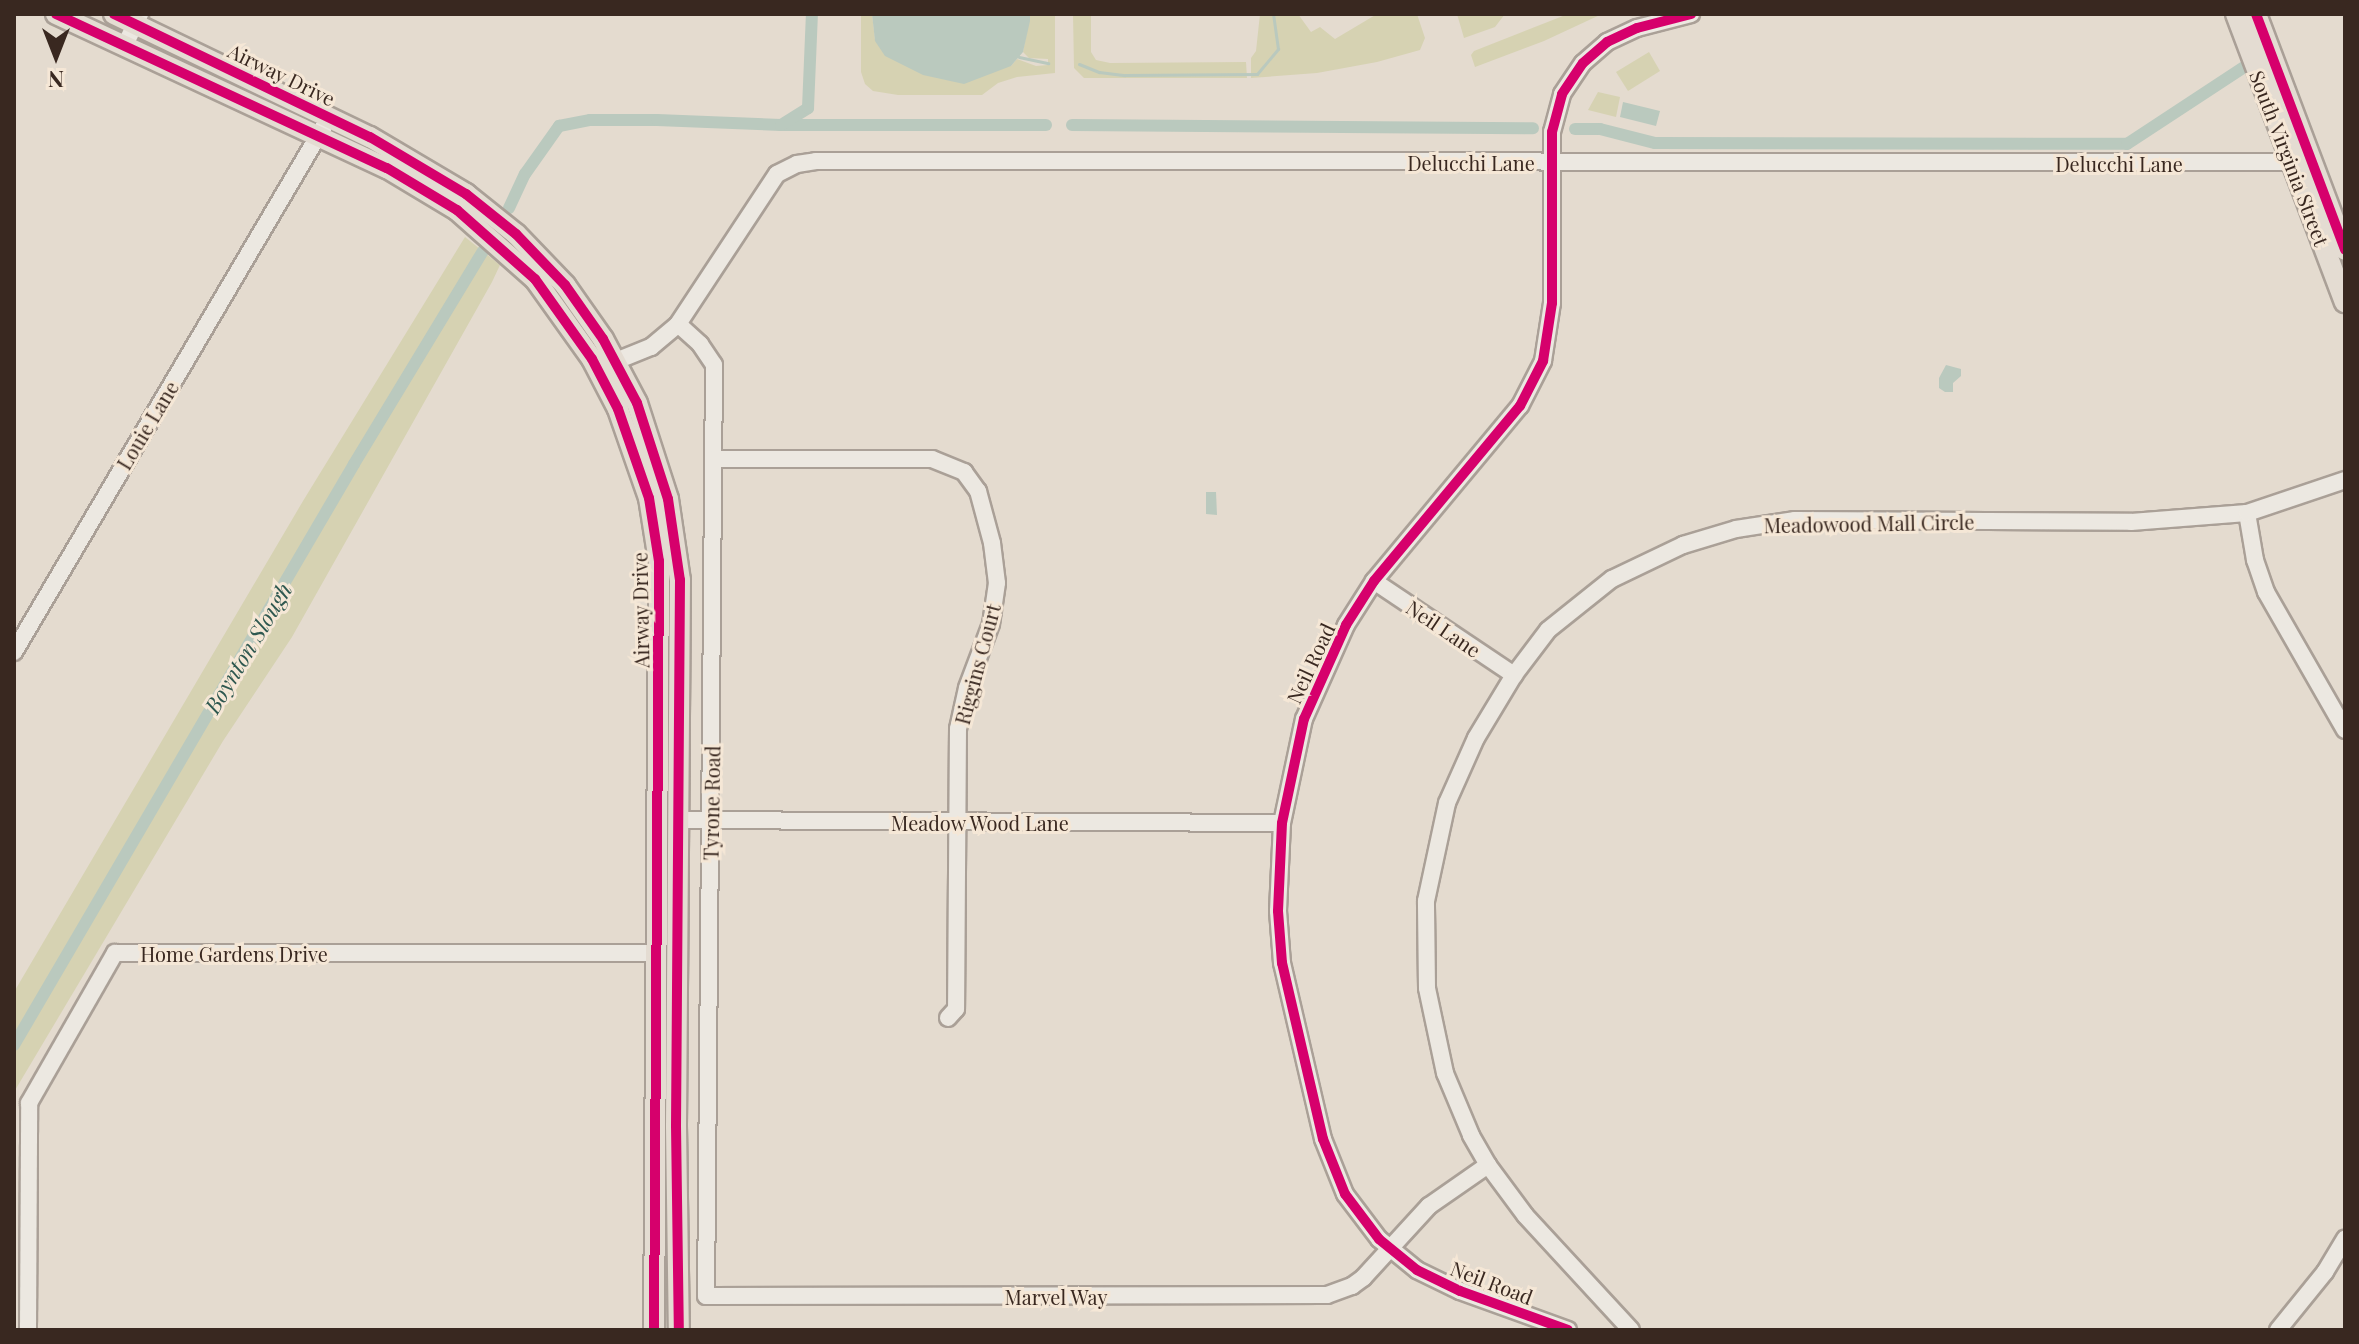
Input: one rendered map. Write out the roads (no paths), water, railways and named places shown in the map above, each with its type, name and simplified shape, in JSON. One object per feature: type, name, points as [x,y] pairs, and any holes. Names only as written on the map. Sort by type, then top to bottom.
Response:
[{"type":"main road","name":"Airway Drive","points":[[56,14],[387,168],[434,195],[485,231],[535,279],[604,380],[641,469],[659,561],[654,1330]]},
{"type":"main road","name":"Airway Drive","points":[[114,14],[138,19],[329,117],[436,174],[492,214],[542,259],[565,285],[616,361],[651,437],[678,557],[679,1330]]},
{"type":"main road","name":"South Virginia Street","points":[[2236,14],[2301,162],[2345,250]]},
{"type":"main road","name":"South Virginia Street","points":[[2256,14],[2345,302]]},
{"type":"main road","points":[[535,279],[563,300],[601,355],[616,361]]},
{"type":"main road","points":[[658,953],[666,914],[669,832],[677,820],[669,813],[667,805],[667,728],[660,688]]},
{"type":"street","name":"Neil Road","points":[[1568,1330],[1442,1283],[1388,1248],[1347,1196],[1323,1139],[1282,963],[1278,911],[1282,823],[1304,719],[1334,648],[1374,581],[1510,420],[1537,377],[1548,343],[1552,303],[1552,132],[1562,94],[1594,52],[1637,28],[1691,14]]},
{"type":"street","points":[[124,47],[138,19]]},
{"type":"street","name":"Louie Lane","points":[[14,652],[329,117]]},
{"type":"street","name":"Delucchi Lane","points":[[678,324],[777,174],[797,164],[816,161],[2301,162]]},
{"type":"street","points":[[616,361],[651,347],[678,324]]},
{"type":"street","name":"Tyrone Road","points":[[678,324],[700,344],[714,365],[706,1296]]},
{"type":"street","name":"Riggins Court","points":[[714,459],[932,459],[955,466],[972,481],[992,543],[997,583],[991,624],[961,708],[956,1009],[948,1018]]},
{"type":"street","name":"Meadowood Mall Circle","points":[[1631,1330],[1525,1215],[1488,1165],[1457,1104],[1436,1040],[1425,973],[1424,924],[1430,868],[1447,803],[1476,738],[1514,675],[1548,630],[1588,594],[1683,545],[1736,529],[1795,520],[2131,522],[2247,513],[2345,480]]},
{"type":"street","points":[[2247,513],[2255,560],[2266,592],[2345,730]]},
{"type":"street","name":"Neil Lane","points":[[1374,581],[1514,675]]},
{"type":"street","name":"Meadow Wood Lane","points":[[677,820],[1282,823]]},
{"type":"street","name":"Home Gardens Drive","points":[[28,1330],[29,1103],[115,953],[658,953]]},
{"type":"street","name":"Marvel Way","points":[[706,1296],[1327,1295],[1352,1286],[1363,1278],[1429,1206],[1488,1165]]},
{"type":"street","points":[[2287,1327],[2345,1239]]},
{"type":"waterway","points":[[509,208],[525,174],[559,126],[590,120],[781,125],[808,108],[812,14]]},
{"type":"waterway","points":[[1079,64],[1099,72],[1125,75],[1257,74],[1278,49],[1273,14]]},
{"type":"waterway","points":[[1019,57],[1048,63]]},
{"type":"waterway","points":[[1575,129],[1600,129],[1655,143],[2127,144],[2244,67]]},
{"type":"waterway","points":[[784,125],[1046,125]]},
{"type":"waterway","points":[[1072,125],[1533,128]]},
{"type":"waterway","name":"Boynton Slough","points":[[14,1045],[354,464],[483,251]]}]
